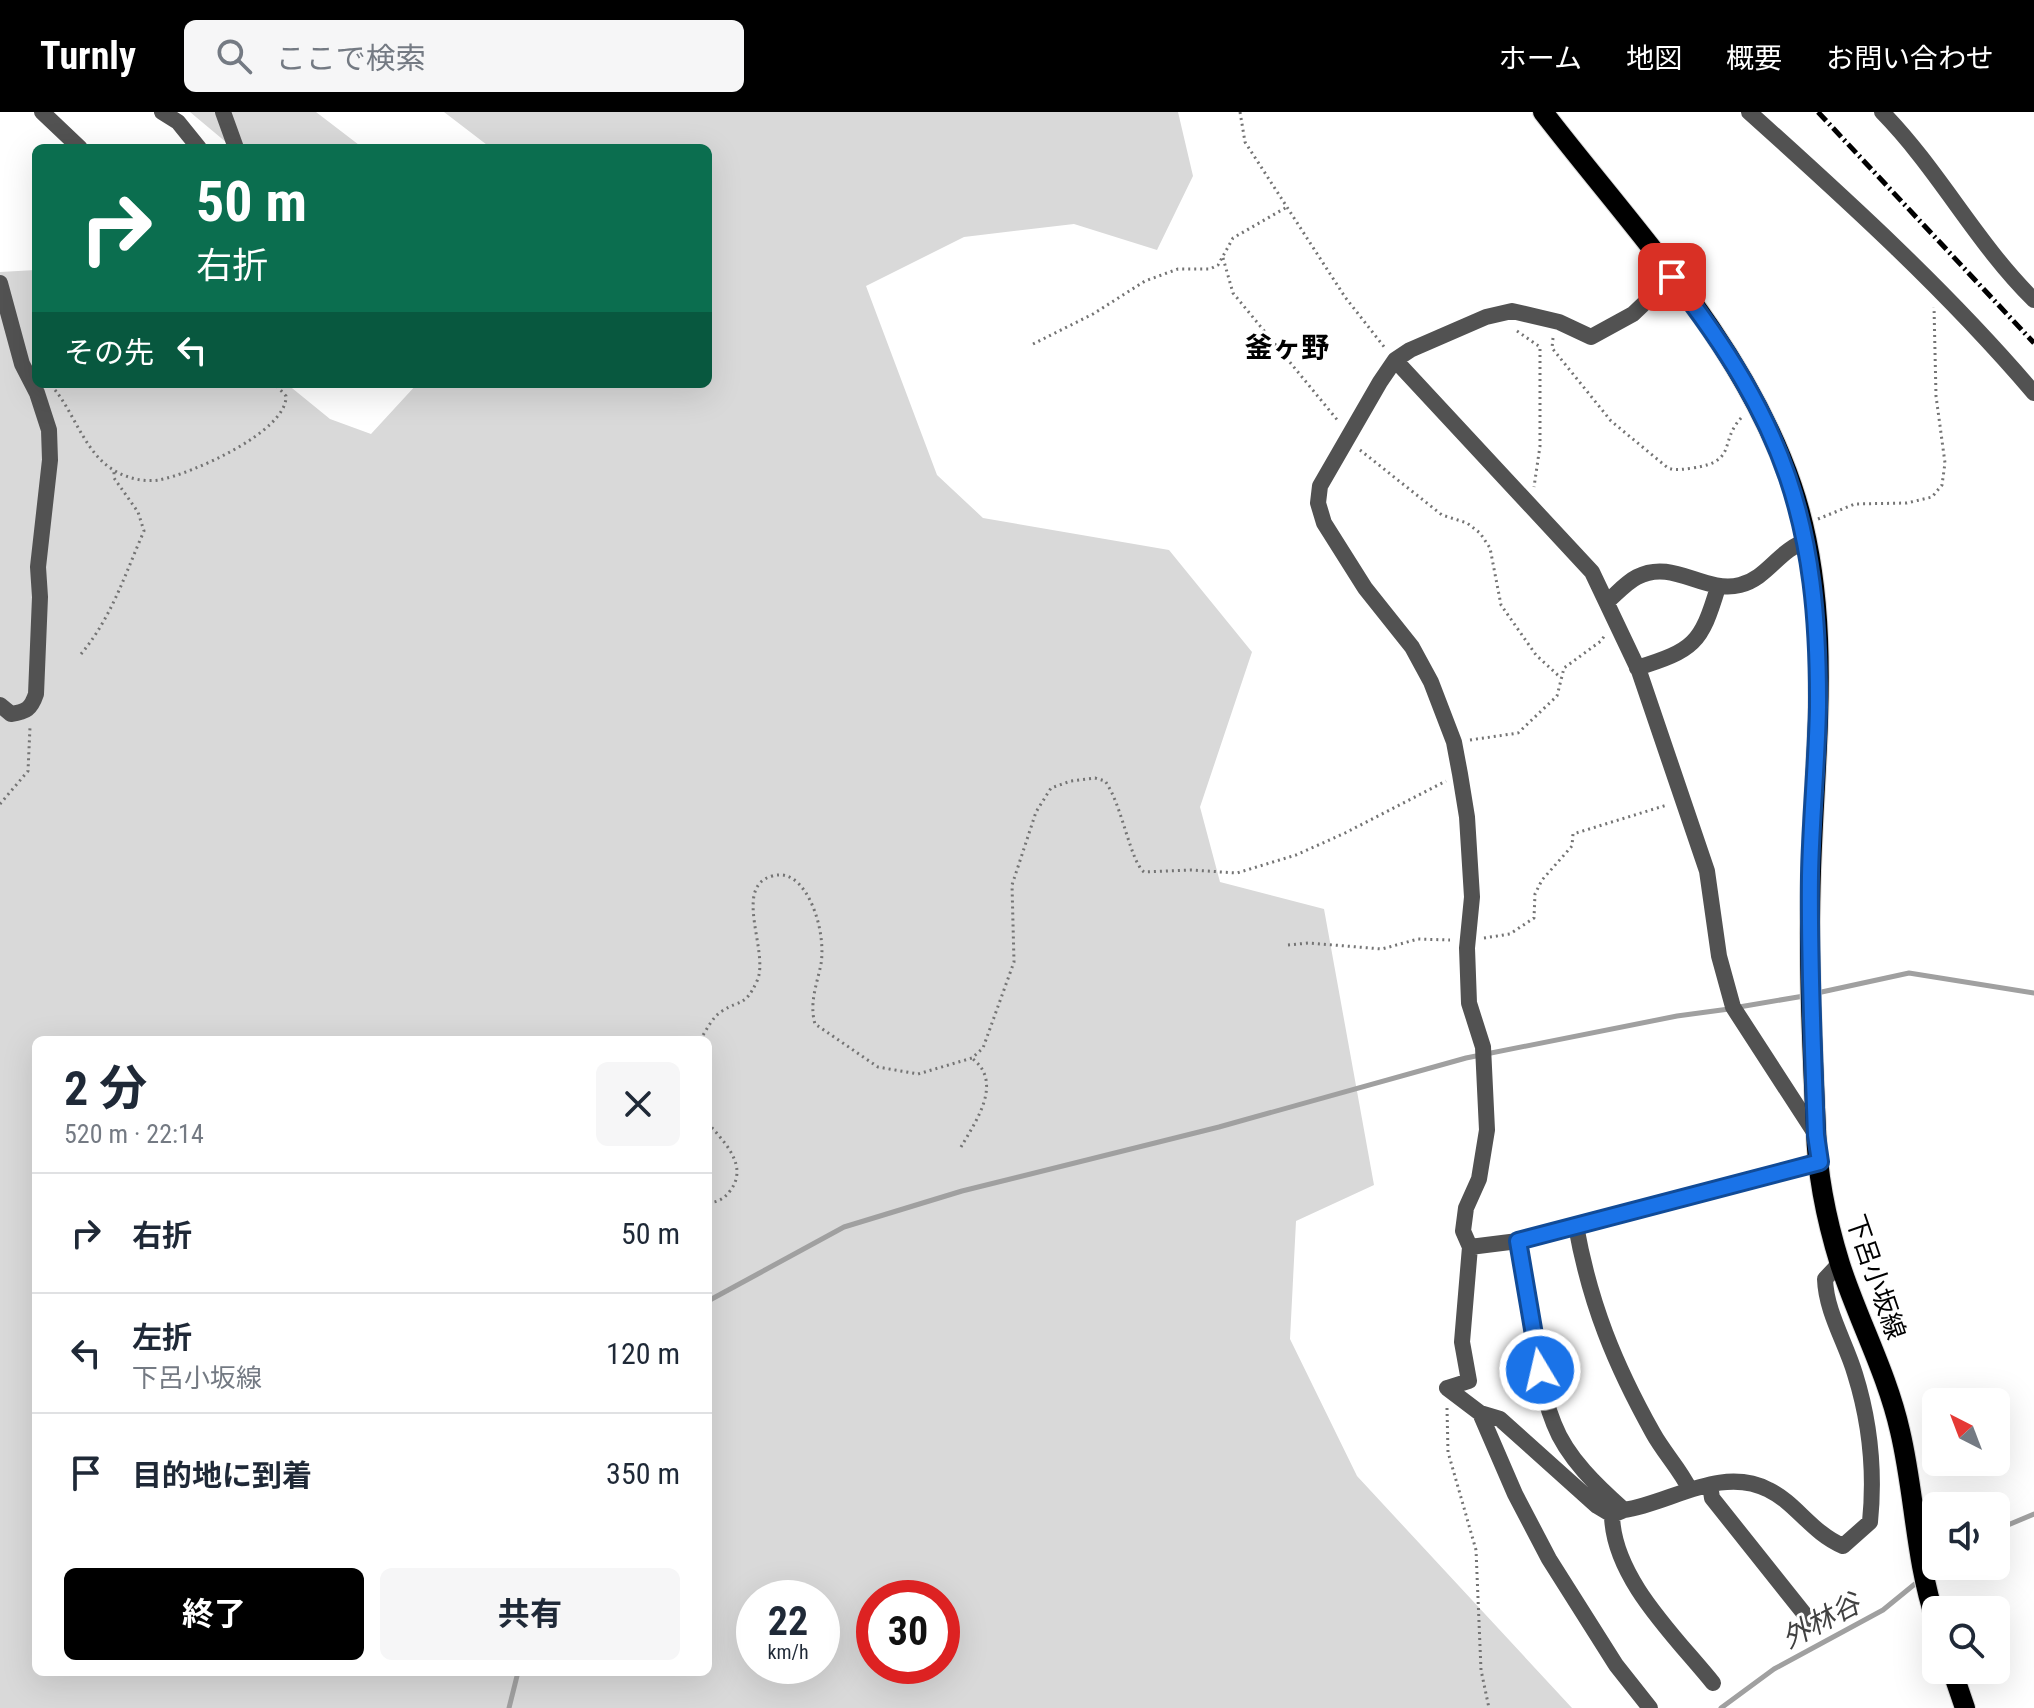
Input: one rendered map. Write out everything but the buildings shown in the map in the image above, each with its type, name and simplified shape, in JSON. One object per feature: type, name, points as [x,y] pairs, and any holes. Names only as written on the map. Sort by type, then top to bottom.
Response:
[{"type":"main road","name":"下呂小坂線","points":[[1543,112],[1731,358],[1759,407],[1779,452],[1805,532],[1818,648],[1810,875],[1816,1135],[1827,1216],[1840,1263],[1886,1381],[1901,1432],[1928,1596]]},
{"type":"main road","points":[[1957,1684],[1965,1708]]},
{"type":"street","points":[[42,112],[76,144]]},
{"type":"street","points":[[162,112],[176,117],[196,144]]},
{"type":"street","points":[[223,112],[235,144]]},
{"type":"street","points":[[1749,112],[1826,181],[1981,331],[2034,393]]},
{"type":"street","points":[[1882,112],[1907,138],[1982,243],[2034,300]]},
{"type":"street","points":[[1447,1388],[1469,1381],[1462,1342],[1470,1247],[1463,1231],[1466,1208],[1479,1179],[1487,1130],[1484,1055],[1469,1003],[1468,940],[1472,897],[1467,817],[1454,742],[1431,682],[1412,647],[1365,588],[1324,523],[1318,503],[1320,486],[1395,360],[1429,341],[1512,311],[1559,322],[1591,337],[1633,314],[1672,277]]},
{"type":"street","points":[[0,283],[22,364],[32,383]]},
{"type":"street","points":[[1395,360],[1592,572],[1608,601],[1637,668],[1707,871],[1719,956],[1733,1007],[1816,1135]]},
{"type":"street","points":[[0,705],[11,714],[24,712],[31,707],[36,694],[40,597],[38,567],[50,460],[49,430],[34,388]]},
{"type":"street","points":[[1608,601],[1636,577],[1660,570],[1718,587],[1749,582],[1762,575],[1805,532]]},
{"type":"street","points":[[1637,668],[1680,653],[1700,636],[1718,587]]},
{"type":"street","points":[[1470,1247],[1518,1241],[1820,1162]]},
{"type":"street","points":[[1576,1226],[1586,1280],[1620,1370],[1664,1452],[1690,1490]]},
{"type":"street","points":[[1518,1241],[1540,1370],[1554,1425],[1571,1454],[1618,1513],[1613,1534],[1629,1576],[1713,1683]]},
{"type":"street","points":[[1447,1388],[1480,1413],[1500,1419],[1597,1506],[1618,1513],[1649,1507],[1690,1490],[1733,1480],[1769,1490],[1826,1539],[1843,1546],[1870,1522],[1873,1489],[1868,1425],[1855,1373],[1826,1295],[1825,1279],[1840,1263]]},
{"type":"street","points":[[1480,1413],[1515,1494],[1549,1559],[1616,1665],[1650,1708]]},
{"type":"street","points":[[1710,1485],[1712,1498],[1810,1621]]},
{"type":"path","points":[[1240,112],[1245,142],[1345,297],[1395,360]]},
{"type":"path","points":[[1287,207],[1233,238],[1226,247],[1223,258],[1233,293],[1368,457],[1390,471],[1398,483],[1418,494],[1442,515],[1467,523],[1480,533],[1490,548],[1501,605],[1536,655],[1561,678]]},
{"type":"path","points":[[1033,344],[1093,314],[1145,281],[1178,269],[1210,269],[1223,258]]},
{"type":"path","points":[[1805,532],[1855,504],[1907,503],[1932,497],[1942,485],[1945,463],[1936,396],[1933,312],[1935,299],[1940,293]]},
{"type":"path","points":[[1494,315],[1540,347],[1540,446],[1531,506]]},
{"type":"path","points":[[1559,322],[1551,341],[1552,348],[1611,421],[1668,468],[1675,470],[1713,465],[1721,459],[1738,422],[1759,407]]},
{"type":"path","points":[[53,388],[73,416],[89,447],[114,470],[140,480],[156,481],[220,457],[268,428],[286,405],[286,396],[279,388]]},
{"type":"path","points":[[81,654],[110,614],[144,531],[138,512],[114,478],[114,470]]},
{"type":"path","points":[[1454,742],[1518,733],[1557,696],[1564,668],[1601,641],[1608,627],[1617,621]]},
{"type":"path","points":[[0,804],[30,766],[31,729],[24,712]]},
{"type":"path","points":[[703,1036],[720,1012],[745,1002],[759,978],[761,957],[752,899],[758,886],[768,876],[782,874],[793,878],[813,905],[822,961],[811,1012],[815,1024],[878,1067],[918,1074],[972,1058],[983,1048],[1014,962],[1012,885],[1036,812],[1051,788],[1071,781],[1095,778],[1105,781],[1121,811],[1135,862],[1144,872],[1191,870],[1237,873],[1320,844],[1460,774]]},
{"type":"path","points":[[1288,945],[1309,943],[1382,949],[1418,939],[1468,940],[1510,934],[1534,918],[1535,894],[1542,880],[1572,846],[1573,834],[1625,820],[1682,799]]},
{"type":"path","points":[[961,1147],[985,1101],[987,1077],[984,1068],[972,1058]]},
{"type":"path","points":[[712,1128],[732,1151],[739,1173],[736,1184],[726,1197],[712,1202]]},
{"type":"path","points":[[1447,1388],[1448,1452],[1476,1550],[1481,1670],[1489,1708]]},
{"type":"shaded area","points":[[190,112],[316,112],[358,144],[228,144]]},
{"type":"shaded area","points":[[444,112],[1178,112],[1193,176],[1157,250],[1074,224],[964,237],[866,286],[937,475],[983,518],[1169,550],[1252,652],[1200,807],[1220,882],[1324,909],[1374,1185],[1296,1221],[1290,1339],[1357,1476],[1572,1708],[0,1708],[0,272],[32,270],[32,388],[292,388],[330,419],[371,434],[413,388],[712,388],[712,144],[486,144]]},
{"type":"waterway","points":[[1817,993],[1909,973],[2034,993]]},
{"type":"waterway","points":[[1739,1007],[1804,996]]},
{"type":"waterway","points":[[712,1299],[844,1227],[962,1191],[1219,1127],[1466,1058],[1677,1016],[1729,1009]]},
{"type":"waterway","name":"外林谷","points":[[2010,1524],[2034,1514]]},
{"type":"waterway","name":"外林谷","points":[[1721,1708],[1774,1669],[1883,1610],[1921,1579]]},
{"type":"waterway","points":[[509,1708],[517,1676]]},
{"type":"railway","points":[[1818,112],[2034,343]]},
{"type":"district","name":"釜ヶ野","points":[[1287,347]]},
{"type":"route","points":[[1540,1370],[1518,1241],[1820,1162],[1816,1135],[1810,875],[1818,648],[1807,541],[1793,489],[1767,423],[1731,358],[1672,277]]}]
